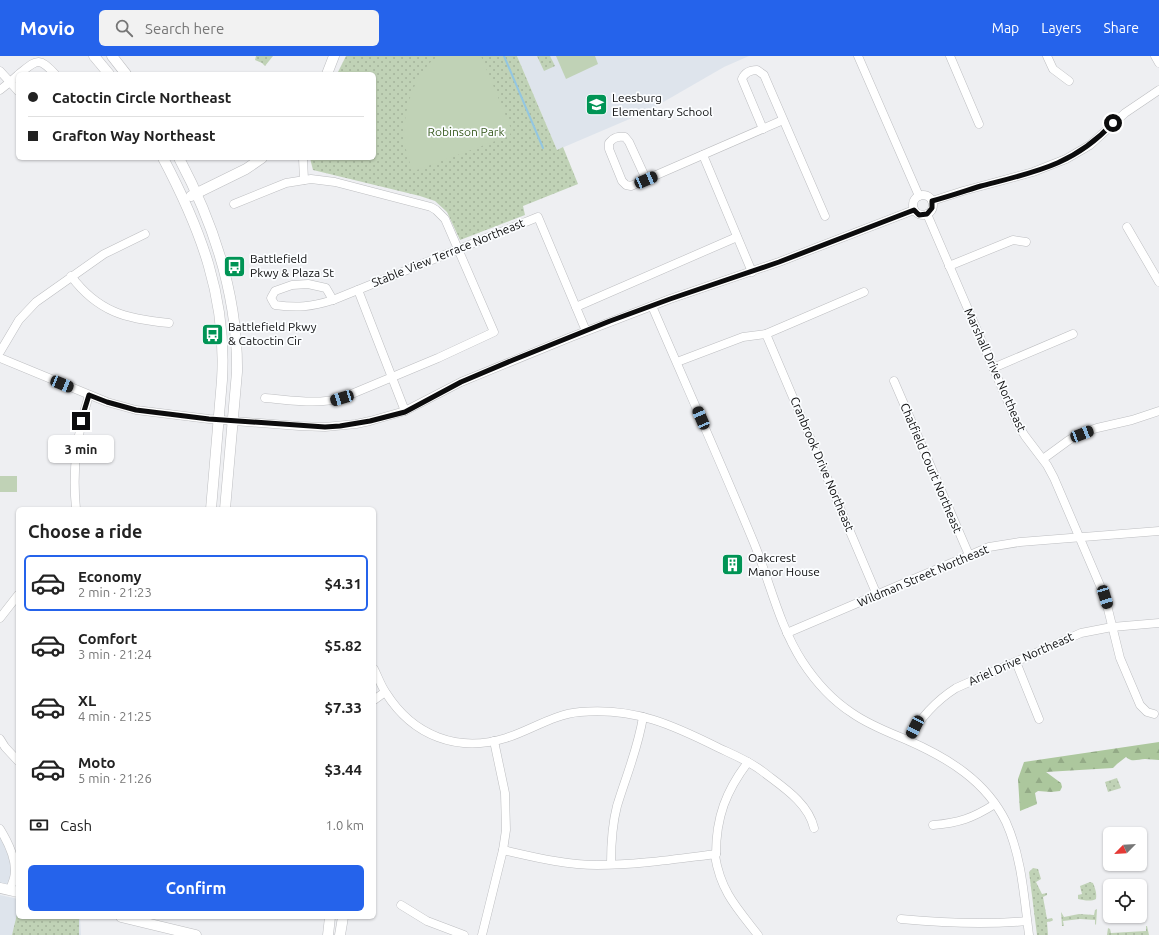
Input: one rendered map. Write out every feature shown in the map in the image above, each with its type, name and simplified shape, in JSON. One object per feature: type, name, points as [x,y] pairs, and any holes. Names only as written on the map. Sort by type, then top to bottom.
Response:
[{"type":"main road","points":[[94,56],[107,72]]},
{"type":"main road","points":[[112,56],[124,72]]},
{"type":"main road","points":[[328,72],[334,56]]},
{"type":"main road","points":[[164,160],[184,200],[203,248],[218,300],[223,364],[211,507]]},
{"type":"main road","points":[[180,160],[196,193],[215,240],[225,270],[234,318],[237,359],[225,507]]},
{"type":"main road","points":[[184,200],[246,169],[259,160]]},
{"type":"main road","points":[[128,919],[196,935]]},
{"type":"main road","points":[[328,935],[330,919]]},
{"type":"main road","points":[[340,935],[343,919]]},
{"type":"street","points":[[858,56],[919,196]]},
{"type":"street","points":[[950,56],[979,124]]},
{"type":"street","points":[[1047,56],[1053,69],[1069,81]]},
{"type":"street","points":[[1156,56],[1159,63]]},
{"type":"street","points":[[22,72],[34,62],[42,62],[53,72]]},
{"type":"street","points":[[763,128],[742,79],[744,74],[750,70],[757,70],[764,75],[825,216]]},
{"type":"street","points":[[0,71],[16,88]]},
{"type":"street","points":[[0,90],[16,77]]},
{"type":"street","points":[[932,201],[1033,172],[1066,159],[1090,145],[1125,113],[1159,90]]},
{"type":"street","points":[[646,180],[626,137],[620,136],[613,138],[609,143],[609,148],[622,181],[626,185],[631,186],[646,180],[703,155],[763,128],[783,120]]},
{"type":"street","points":[[703,155],[752,272]]},
{"type":"street","points":[[303,160],[304,180]]},
{"type":"street","points":[[234,204],[281,185],[304,180],[323,180],[431,207],[445,219],[494,332],[438,358],[331,401],[313,402],[265,398]]},
{"type":"street","points":[[919,196],[926,196],[932,201]]},
{"type":"street","points":[[919,196],[914,202],[914,210],[919,215],[927,214],[932,208],[932,201]]},
{"type":"street","points":[[0,358],[107,402],[136,410],[219,420],[299,426],[340,426],[370,421],[405,412],[461,382],[586,331],[652,306],[752,272],[914,210]]},
{"type":"street","name":"Marshall Drive Northeast","points":[[927,214],[1017,423],[1043,459],[1054,478],[1080,537],[1105,597],[1120,658],[1140,705],[1147,712],[1154,714]]},
{"type":"street","name":"Stable View Terrace Northeast","points":[[333,300],[326,288],[308,284],[292,285],[275,291],[271,298],[275,305],[290,308],[311,306],[333,300],[538,216],[586,331]]},
{"type":"street","points":[[1127,227],[1159,282]]},
{"type":"street","points":[[0,352],[18,320],[36,302],[104,254],[145,234]]},
{"type":"street","points":[[576,307],[737,237]]},
{"type":"street","points":[[949,266],[1013,240],[1026,242]]},
{"type":"street","points":[[71,276],[81,289],[93,300],[108,309],[134,319],[169,323]]},
{"type":"street","points":[[358,290],[405,412]]},
{"type":"street","points":[[677,362],[744,337],[766,334],[864,292]]},
{"type":"street","points":[[652,306],[755,544],[787,633],[801,660],[824,689],[841,706],[881,730],[908,740],[958,766],[980,786],[995,804],[1005,822],[1016,848],[1022,880],[1029,935]]},
{"type":"street","name":"Cranbrook Drive Northeast","points":[[766,334],[878,595]]},
{"type":"street","points":[[993,368],[1073,334]]},
{"type":"street","name":"Chatfield Court Northeast","points":[[894,381],[969,555]]},
{"type":"street","points":[[76,507],[74,478],[76,446],[81,421],[89,395]]},
{"type":"street","points":[[1043,459],[1069,440],[1082,434],[1097,428],[1132,420],[1159,411]]},
{"type":"street","name":"Wildman Street Northeast","points":[[787,633],[989,547],[1003,544],[1159,531]]},
{"type":"street","points":[[0,618],[16,598]]},
{"type":"street","name":"Ariel Drive Northeast","points":[[908,740],[915,727],[929,709],[942,697],[956,688],[1081,634],[1112,627],[1159,623]]},
{"type":"street","points":[[1016,662],[1039,719]]},
{"type":"street","points":[[376,673],[385,692],[406,718],[437,738],[464,744],[476,744],[508,738],[556,718],[579,712],[624,712],[671,726],[748,762],[786,790],[802,805],[809,814],[814,828]]},
{"type":"street","points":[[376,699],[385,692]]},
{"type":"street","points":[[611,864],[614,821],[637,744],[643,717]]},
{"type":"street","points":[[0,739],[16,759]]},
{"type":"street","points":[[482,935],[503,850],[506,830],[506,810],[502,777],[494,741]]},
{"type":"street","points":[[748,762],[730,789],[721,810],[716,832],[715,856],[717,868],[725,889],[733,903],[758,935]]},
{"type":"street","points":[[933,825],[961,821],[974,816],[995,804]]},
{"type":"street","points":[[0,829],[6,838],[15,868],[14,878],[9,890]]},
{"type":"street","points":[[503,850],[566,862],[596,865],[660,861],[716,854]]},
{"type":"street","points":[[401,905],[434,923],[464,935]]},
{"type":"street","points":[[901,919],[958,923],[1027,921]]},
{"type":"shaded area","name":"Leesburg Elementary School","points":[[517,56],[749,56],[724,67],[646,112],[557,150]]},
{"type":"shaded area","points":[[0,829],[15,868],[10,890],[0,888]]},
{"type":"shaded area","points":[[0,895],[16,899],[16,919],[80,919],[81,935],[0,935]]},
{"type":"green space","points":[[256,56],[273,56],[265,66],[255,60]]},
{"type":"green space","name":"Robinson Park","points":[[346,56],[517,56],[557,150],[563,147],[578,184],[523,206],[525,215],[460,240],[447,212],[435,201],[313,170],[310,160],[376,160],[376,72],[338,72]]},
{"type":"green space","points":[[438,56],[481,56],[512,131],[509,136],[414,171],[408,157],[405,142],[407,109],[418,79],[427,66]]},
{"type":"green space","points":[[537,56],[550,56],[555,66],[544,71]]},
{"type":"green space","points":[[556,56],[595,56],[598,64],[566,79]]},
{"type":"green space","points":[[0,476],[17,476],[17,492],[0,492]]},
{"type":"green space","points":[[1159,742],[1159,760],[1133,760],[1126,757],[1113,768],[1046,772],[1061,783],[1062,787],[1060,791],[1038,791],[1035,793],[1037,804],[1020,811],[1018,779],[1024,762]]},
{"type":"green space","points":[[1117,778],[1121,788],[1108,792],[1105,782]]},
{"type":"green space","points":[[1033,868],[1038,869],[1041,879],[1036,882],[1042,894],[1047,893],[1047,895],[1043,897],[1047,919],[1052,918],[1053,920],[1047,922],[1048,935],[1037,935],[1029,872]]},
{"type":"green space","points":[[1090,882],[1093,883],[1096,899],[1089,901],[1078,899],[1078,895],[1082,894],[1080,886]]},
{"type":"green space","points":[[1097,909],[1096,925],[1095,920],[1080,919],[1063,921],[1064,926],[1062,926],[1061,912],[1064,917],[1079,914],[1094,915],[1095,910]]},
{"type":"green space","points":[[16,918],[79,919],[79,935],[12,935]]},
{"type":"green space","points":[[1146,926],[1149,935],[1107,935],[1108,928],[1110,929],[1111,933],[1146,931]]},
{"type":"waterway","points":[[504,56],[543,148]]},
{"type":"place","name":"Leesburg Elementary School","points":[[597,105]]},
{"type":"place","name":"Battlefield Pkwy & Plaza St","points":[[234,266]]},
{"type":"place","name":"Battlefield Pkwy & Catoctin Cir","points":[[213,334]]},
{"type":"place","name":"Oakcrest Manor House","points":[[733,565]]},
{"type":"route","points":[[81,421],[89,395],[121,407],[154,413],[299,426],[325,427],[356,424],[405,412],[461,382],[492,368],[632,313],[779,262],[914,210],[919,215],[927,214],[932,208],[932,201],[1047,168],[1076,154],[1090,145],[1113,123]]}]
